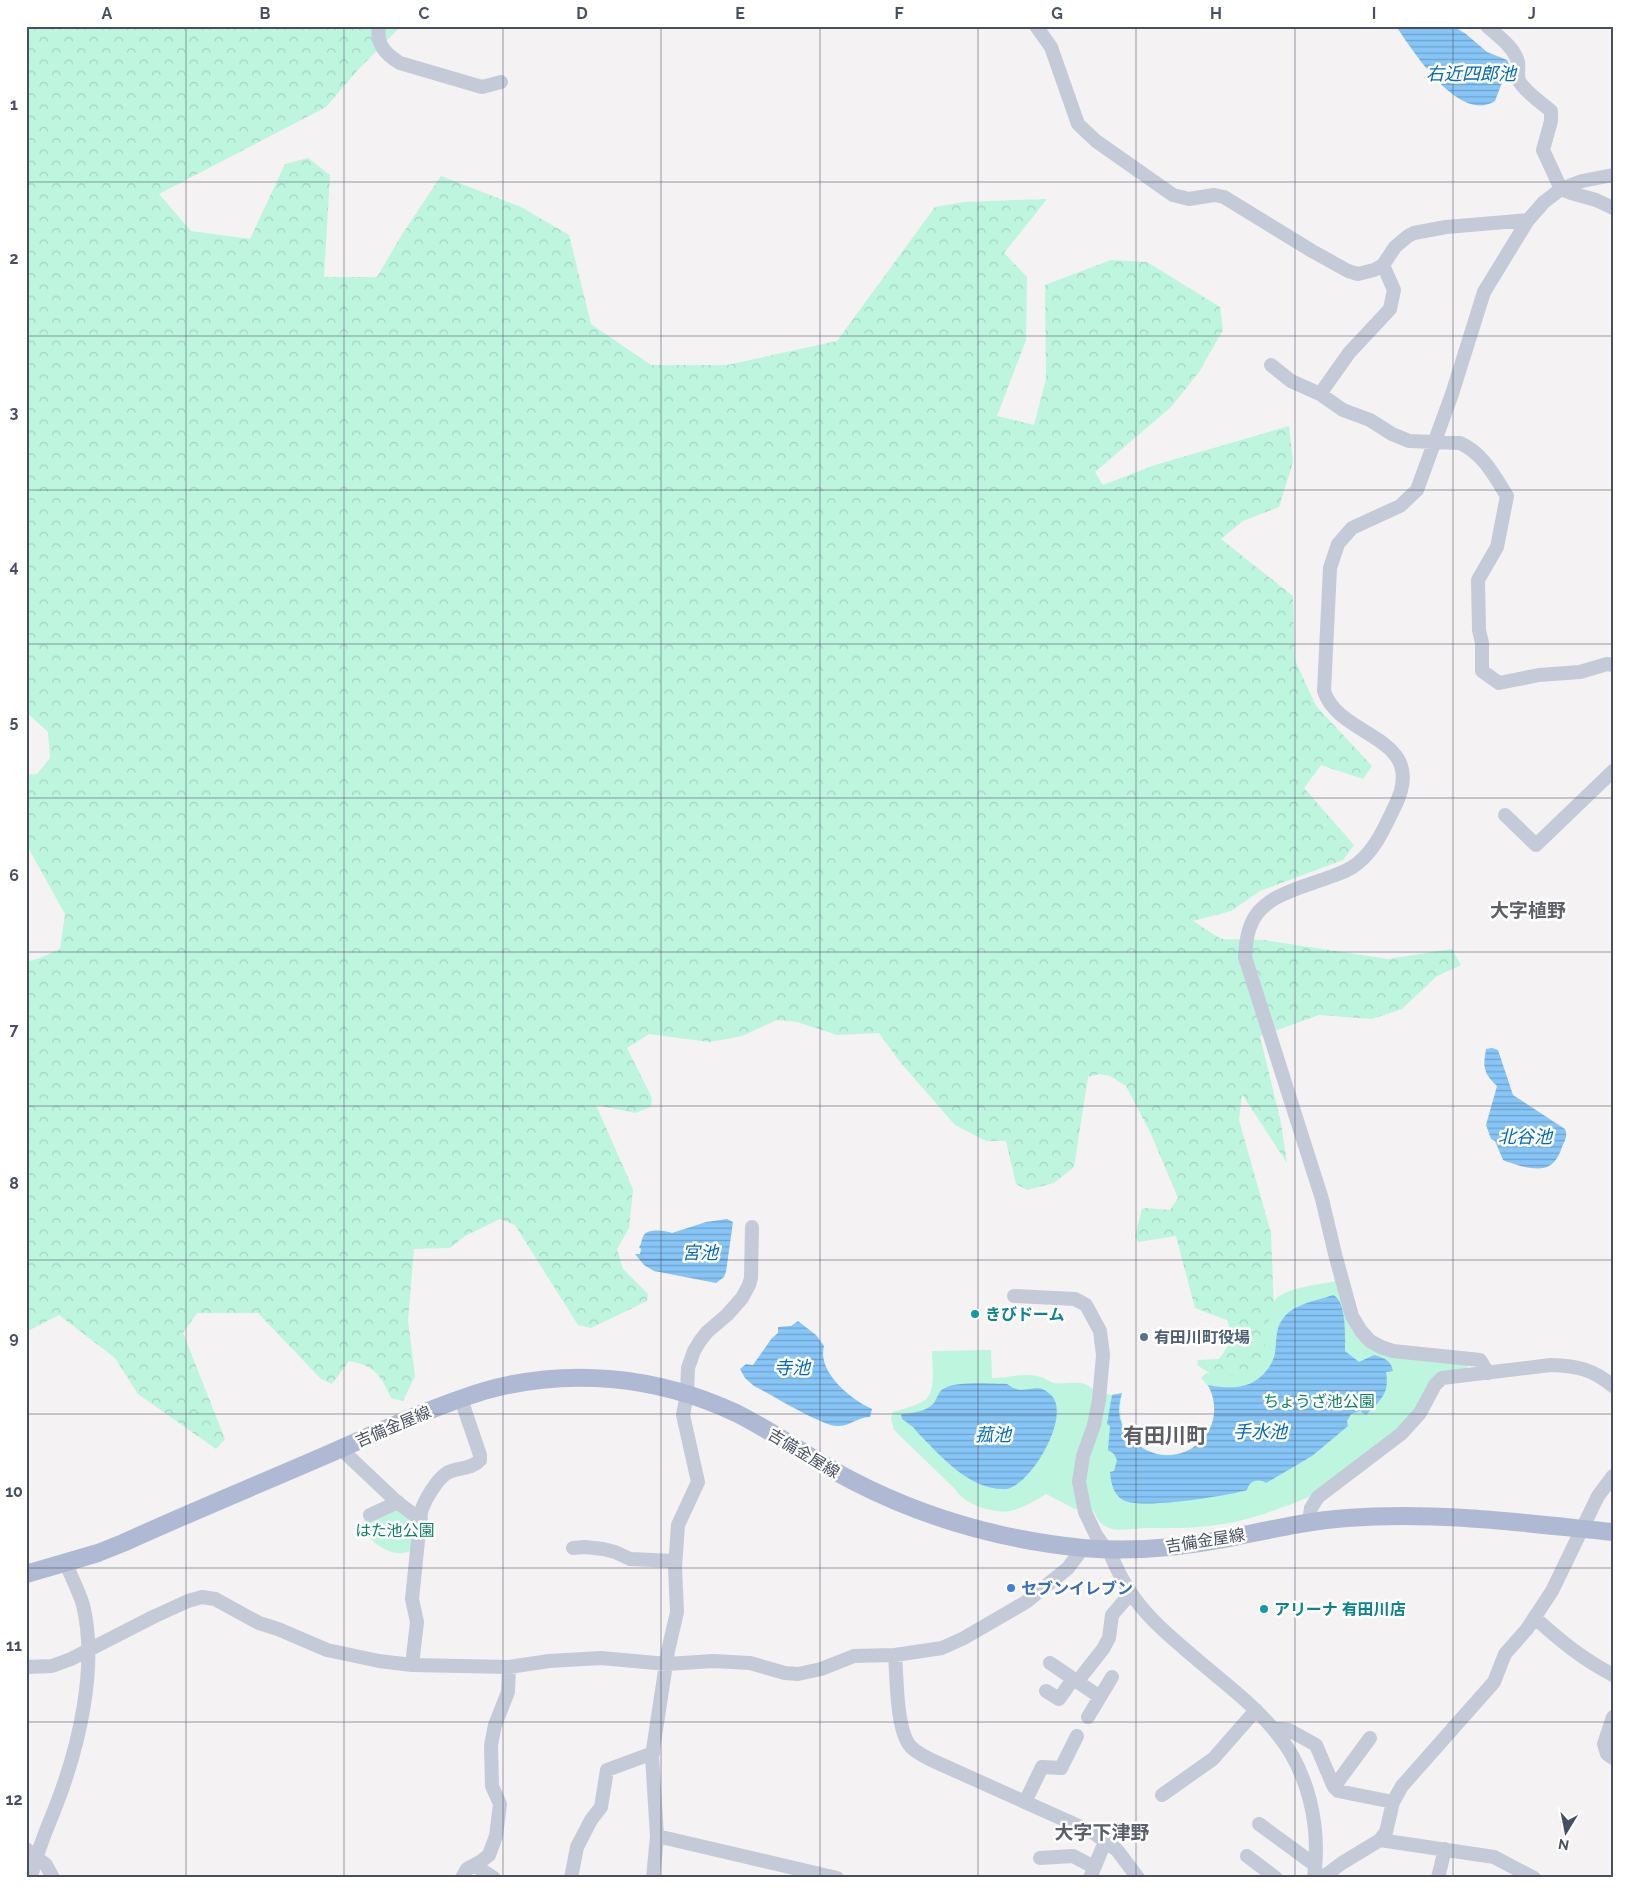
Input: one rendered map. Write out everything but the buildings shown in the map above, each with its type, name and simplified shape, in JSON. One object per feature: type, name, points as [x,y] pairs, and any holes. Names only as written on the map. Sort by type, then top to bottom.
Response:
[{"type":"main road","name":"吉備金屋線","points":[[26,1574],[66,1563],[122,1543],[460,1399],[506,1386],[567,1378],[628,1381],[687,1394],[738,1415],[851,1480],[915,1510],[951,1522],[1014,1538],[1082,1548],[1107,1549],[1179,1546],[1220,1540],[1309,1522],[1384,1516],[1448,1516],[1613,1532]]},
{"type":"street","points":[[379,26],[380,44],[388,56],[400,63],[482,86],[502,82]]},
{"type":"street","points":[[1036,26],[1051,47],[1078,124],[1096,141],[1173,195],[1189,199],[1214,195],[1224,197],[1348,271],[1358,274],[1382,266],[1395,247],[1414,233],[1528,220]]},
{"type":"street","points":[[1487,26],[1503,40],[1518,62],[1518,80],[1525,89],[1551,111],[1551,121],[1543,150],[1561,189],[1571,194],[1596,200],[1613,208]]},
{"type":"street","points":[[1488,1373],[1480,1360],[1393,1350],[1381,1347],[1370,1341],[1360,1331],[1352,1316],[1322,1199],[1245,958],[1250,926],[1258,914],[1270,902],[1280,896],[1346,871],[1360,862],[1382,834],[1400,796],[1403,777],[1393,752],[1381,741],[1346,720],[1326,698],[1323,680],[1330,568],[1334,553],[1347,532],[1352,528],[1400,506],[1417,490],[1470,341],[1484,292],[1528,220],[1544,202],[1561,189],[1582,181],[1613,175]]},
{"type":"street","points":[[1320,394],[1349,353],[1390,309],[1394,290],[1382,266]]},
{"type":"street","points":[[1271,365],[1291,381],[1320,394],[1343,410],[1370,420],[1401,439],[1460,443],[1468,446],[1490,469],[1507,496],[1497,547],[1478,580],[1482,671],[1499,683],[1539,675],[1580,672],[1607,664],[1613,665]]},
{"type":"street","points":[[1505,815],[1536,845],[1613,772]]},
{"type":"street","points":[[653,1878],[658,1836],[653,1753],[672,1630],[677,1612],[675,1561],[678,1525],[698,1482],[683,1415],[687,1394],[688,1368],[697,1346],[707,1332],[727,1315],[742,1298],[749,1285],[751,1278],[752,1227]]},
{"type":"street","points":[[1014,1296],[1075,1298],[1086,1305],[1100,1331],[1103,1355],[1099,1400],[1094,1425],[1082,1456],[1079,1482],[1085,1512],[1096,1535],[1107,1549],[1122,1581],[1146,1613],[1166,1633],[1256,1710],[1275,1731],[1294,1761],[1308,1794],[1314,1825],[1315,1873]]},
{"type":"street","points":[[1309,1522],[1314,1502],[1401,1434],[1420,1413],[1438,1381],[1448,1377],[1551,1365],[1591,1371],[1613,1386]]},
{"type":"street","points":[[412,1665],[417,1622],[412,1599],[424,1501],[446,1474],[471,1466],[480,1460],[480,1455],[460,1399]]},
{"type":"street","points":[[341,1449],[398,1502],[421,1520]]},
{"type":"street","points":[[1259,1824],[1315,1873],[1326,1875],[1380,1840],[1386,1832],[1393,1802],[1402,1786],[1494,1682],[1505,1654],[1535,1618],[1555,1587],[1598,1496],[1613,1476]]},
{"type":"street","points":[[370,1515],[398,1502]]},
{"type":"street","points":[[573,1548],[603,1549],[616,1552],[630,1559],[675,1561]]},
{"type":"street","points":[[26,1667],[52,1666],[87,1652],[188,1601],[202,1598],[215,1599],[259,1623],[327,1650],[379,1661],[412,1665],[509,1667],[549,1661],[601,1658],[667,1664],[713,1660],[750,1664],[785,1673],[798,1674],[854,1656],[895,1655],[942,1648],[972,1634],[1026,1602],[1068,1568],[1082,1548]]},
{"type":"street","points":[[31,1878],[31,1853],[58,1802],[76,1745],[84,1704],[87,1652],[82,1604],[66,1563]]},
{"type":"street","points":[[1046,1690],[1059,1698],[1075,1681],[1103,1649],[1109,1638],[1112,1615],[1131,1593]]},
{"type":"street","points":[[1535,1618],[1573,1651],[1587,1661],[1613,1674]]},
{"type":"street","points":[[895,1655],[901,1724],[905,1738],[911,1746],[938,1763],[1080,1826],[1108,1842],[1126,1860],[1138,1878]]},
{"type":"street","points":[[1050,1663],[1100,1697]]},
{"type":"street","points":[[462,1878],[464,1872],[489,1855],[497,1829],[500,1804],[492,1786],[491,1745],[493,1732],[508,1692],[509,1667]]},
{"type":"street","points":[[1088,1717],[1112,1677]]},
{"type":"street","points":[[1162,1795],[1213,1759],[1256,1710]]},
{"type":"street","points":[[1613,1717],[1604,1744],[1606,1754],[1613,1758]]},
{"type":"street","points":[[1275,1731],[1279,1729],[1289,1730],[1316,1745],[1334,1787],[1338,1791],[1393,1802]]},
{"type":"street","points":[[1025,1802],[1042,1767],[1061,1768],[1077,1736]]},
{"type":"street","points":[[1334,1787],[1370,1738]]},
{"type":"street","points":[[571,1878],[575,1852],[579,1841],[590,1820],[602,1807],[607,1770],[653,1753]]},
{"type":"street","points":[[658,1836],[837,1878]]},
{"type":"street","points":[[1380,1840],[1445,1848],[1494,1857],[1534,1878]]},
{"type":"street","points":[[1040,1858],[1077,1857],[1092,1872],[1102,1849],[1108,1842]]},
{"type":"street","points":[[1438,1878],[1445,1848]]},
{"type":"street","points":[[31,1853],[46,1865],[53,1878]]},
{"type":"street","points":[[1247,1856],[1276,1878]]},
{"type":"street","points":[[474,1865],[494,1878]]},
{"type":"green space","points":[[26,26],[401,26],[356,72],[326,107],[159,194],[191,231],[250,239],[285,164],[308,158],[330,175],[324,277],[377,277],[401,236],[441,176],[521,207],[569,235],[591,324],[651,365],[727,365],[837,341],[935,207],[964,202],[1047,199],[1004,253],[1027,277],[1026,340],[997,416],[1034,425],[1046,379],[1045,285],[1111,260],[1147,262],[1220,307],[1223,330],[1199,372],[1171,407],[1095,472],[1103,485],[1155,465],[1289,426],[1293,462],[1279,507],[1243,521],[1221,539],[1293,596],[1295,660],[1316,706],[1372,766],[1363,779],[1321,765],[1304,788],[1354,845],[1343,860],[1260,891],[1231,911],[1193,921],[1221,939],[1264,940],[1388,959],[1452,949],[1461,965],[1437,976],[1402,1009],[1372,1019],[1319,1015],[1260,1036],[1281,1123],[1287,1163],[1242,1094],[1239,1120],[1271,1233],[1274,1312],[1266,1354],[1255,1370],[1245,1377],[1214,1376],[1197,1365],[1198,1360],[1219,1359],[1226,1349],[1230,1341],[1227,1320],[1195,1308],[1176,1236],[1138,1242],[1135,1236],[1142,1209],[1170,1210],[1178,1198],[1151,1134],[1126,1086],[1110,1076],[1099,1074],[1088,1077],[1074,1167],[1054,1183],[1027,1190],[1016,1184],[1006,1141],[986,1141],[955,1125],[900,1062],[879,1033],[837,1035],[797,1022],[777,1020],[742,1036],[710,1042],[649,1034],[627,1048],[652,1098],[651,1107],[635,1113],[596,1105],[633,1189],[629,1228],[617,1249],[623,1269],[648,1294],[647,1301],[591,1328],[578,1325],[515,1225],[500,1219],[465,1236],[450,1248],[414,1249],[408,1320],[415,1376],[403,1401],[391,1398],[376,1372],[358,1363],[349,1361],[332,1384],[321,1379],[258,1313],[197,1313],[183,1333],[225,1439],[216,1449],[138,1394],[115,1358],[59,1315],[26,1332],[26,962],[60,949],[65,914],[26,844],[26,775],[37,774],[50,758],[48,732],[26,712]]},
{"type":"green space","name":"ちょうざ池公園","points":[[1336,1281],[1364,1344],[1468,1364],[1468,1370],[1446,1372],[1417,1411],[1401,1428],[1324,1487],[1299,1501],[1263,1514],[1231,1523],[1200,1527],[1117,1530],[1103,1525],[1094,1511],[1075,1509],[1046,1494],[1033,1502],[1010,1511],[996,1511],[980,1507],[965,1499],[894,1430],[891,1418],[893,1412],[924,1401],[931,1391],[933,1378],[932,1351],[991,1350],[992,1378],[1031,1375],[1057,1383],[1085,1384],[1095,1392],[1112,1395],[1122,1393],[1121,1418],[1129,1436],[1143,1448],[1161,1454],[1179,1454],[1196,1446],[1209,1433],[1215,1412],[1214,1402],[1210,1389],[1201,1378],[1206,1373],[1236,1375],[1252,1369],[1257,1364],[1264,1350],[1270,1310],[1275,1300],[1289,1291]]},
{"type":"green space","name":"はた池公園","points":[[392,1501],[414,1520],[412,1550],[406,1553],[386,1550],[364,1532],[363,1525],[366,1513]]},
{"type":"water","name":"右近四郎池","points":[[1396,26],[1453,26],[1466,34],[1487,52],[1507,60],[1509,64],[1495,101],[1481,105],[1467,102],[1452,94],[1425,67]]},
{"type":"water","name":"北谷池","points":[[1486,1049],[1498,1050],[1513,1095],[1565,1129],[1566,1138],[1559,1154],[1554,1162],[1547,1167],[1528,1168],[1503,1160],[1495,1141],[1491,1139],[1486,1125],[1497,1086],[1489,1077],[1484,1061]]},
{"type":"water","name":"宮池","points":[[727,1219],[733,1222],[726,1272],[724,1277],[716,1283],[654,1271],[644,1265],[635,1254],[640,1254],[641,1249],[639,1247],[643,1237],[650,1231],[672,1233],[706,1222]]},
{"type":"water","name":"手水池","points":[[1333,1295],[1341,1304],[1343,1312],[1345,1351],[1359,1362],[1374,1355],[1381,1357],[1389,1362],[1392,1367],[1393,1371],[1386,1372],[1387,1386],[1383,1396],[1366,1415],[1360,1411],[1351,1414],[1347,1421],[1348,1426],[1312,1456],[1266,1483],[1257,1481],[1250,1484],[1247,1490],[1221,1496],[1146,1504],[1132,1503],[1123,1500],[1117,1495],[1112,1484],[1110,1472],[1114,1471],[1117,1460],[1114,1454],[1108,1450],[1110,1426],[1107,1424],[1112,1395],[1122,1393],[1119,1409],[1121,1422],[1131,1439],[1139,1446],[1148,1451],[1168,1455],[1189,1450],[1206,1436],[1214,1417],[1214,1406],[1208,1385],[1232,1387],[1248,1385],[1261,1377],[1272,1362],[1278,1327],[1286,1315],[1305,1304]]},
{"type":"water","name":"寺池","points":[[798,1321],[816,1335],[824,1346],[823,1356],[830,1375],[845,1392],[872,1409],[870,1417],[841,1426],[830,1425],[754,1386],[745,1378],[740,1369],[746,1364],[753,1365],[772,1338],[778,1333],[778,1327],[791,1326]]},
{"type":"water","name":"菰池","points":[[984,1383],[1007,1384],[1020,1390],[1035,1388],[1046,1391],[1052,1396],[1056,1406],[1056,1420],[1045,1450],[1025,1477],[1015,1486],[1005,1489],[992,1488],[968,1478],[956,1470],[913,1427],[902,1419],[901,1414],[919,1412],[931,1406],[941,1391],[951,1386]]},
{"type":"place","name":"きびドーム","points":[[975,1314]]},
{"type":"place","name":"有田川町役場","points":[[1144,1337]]},
{"type":"place","name":"セブンイレブン","points":[[1011,1588]]},
{"type":"place","name":"アリーナ 有田川店","points":[[1264,1609]]},
{"type":"district","name":"大字植野","points":[[1528,910]]},
{"type":"district","name":"有田川町","points":[[1165,1436]]},
{"type":"district","name":"大字下津野","points":[[1102,1832]]}]
